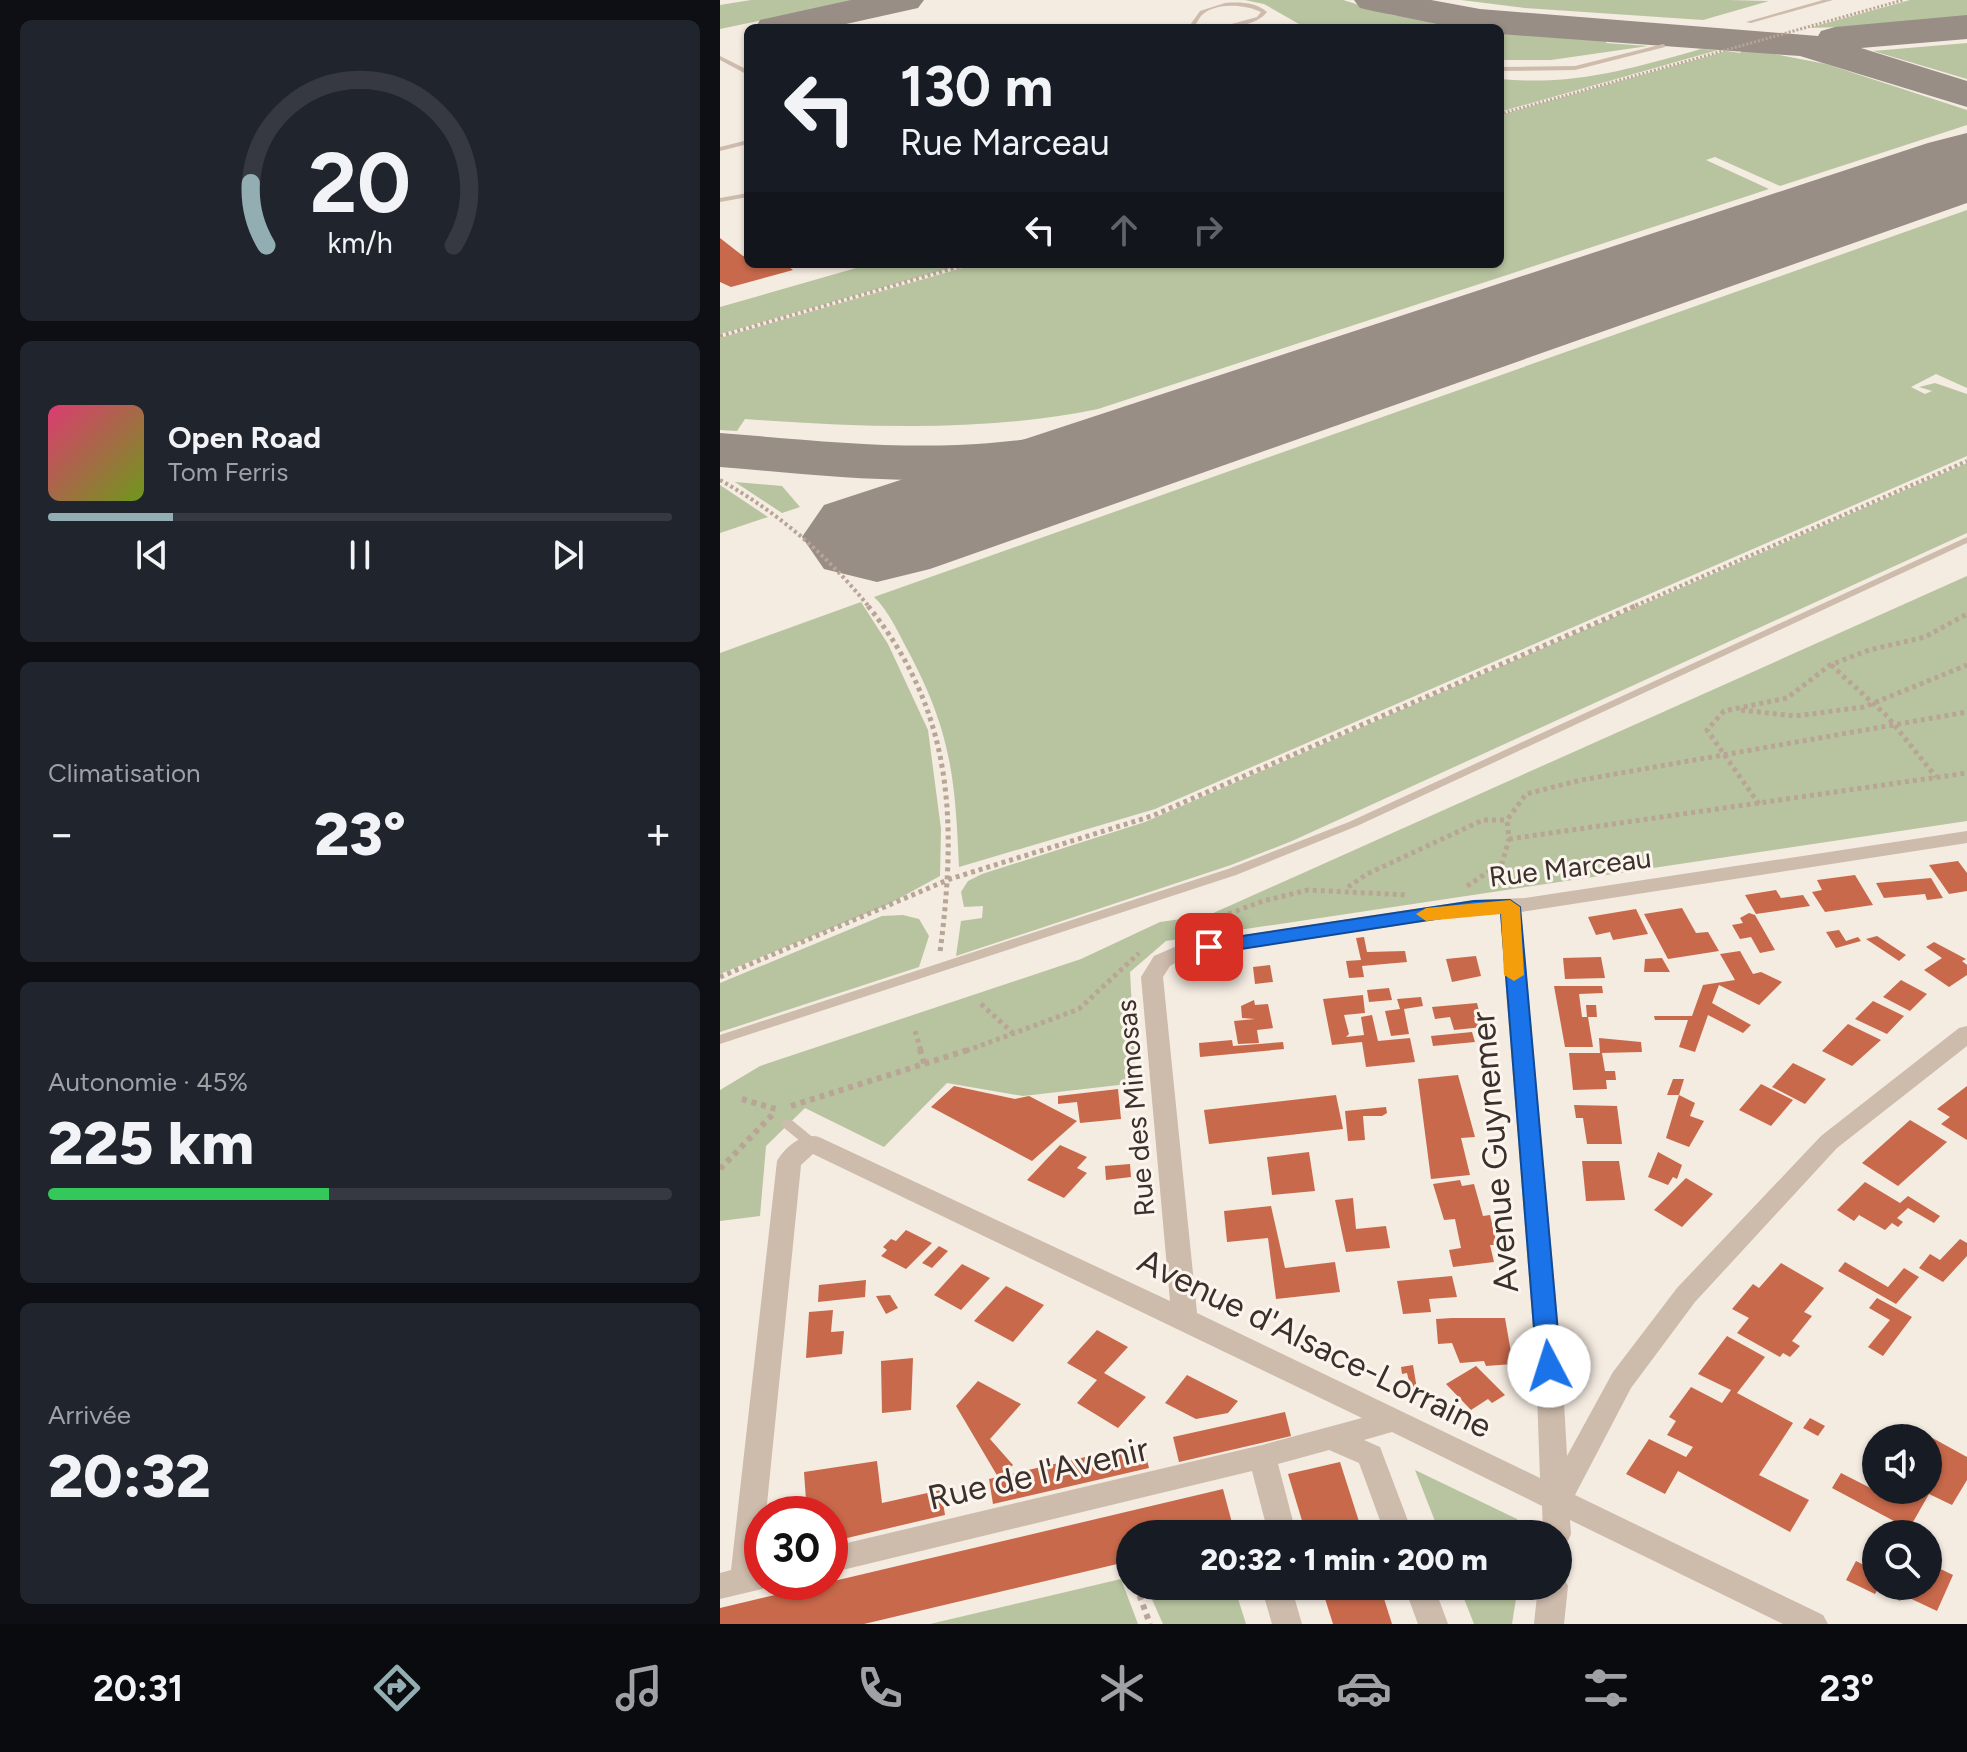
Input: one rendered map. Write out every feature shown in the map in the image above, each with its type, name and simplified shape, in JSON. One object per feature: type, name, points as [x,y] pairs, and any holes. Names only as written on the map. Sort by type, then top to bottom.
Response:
[{"type":"street","name":"Rue Marceau","points":[[1179,952],[1474,907],[1510,907],[1967,837]]},
{"type":"street","name":"Avenue Guynemer","points":[[1510,907],[1557,1520]]},
{"type":"street","name":"Rue des Mimosas","points":[[1179,952],[1162,961],[1152,977],[1185,1319]]},
{"type":"street","points":[[1558,1499],[1622,1380],[1686,1295],[1829,1142],[1967,1034]]},
{"type":"street","points":[[742,1580],[789,1161],[811,1143]]},
{"type":"street","name":"Avenue d'Alsace-Lorraine","points":[[811,1143],[1185,1319],[1813,1624]]},
{"type":"street","name":"Rue de l'Avenir","points":[[848,1556],[1334,1440],[1395,1420]]},
{"type":"street","points":[[1334,1440],[1370,1455],[1394,1520]]},
{"type":"street","points":[[1262,1457],[1279,1520]]},
{"type":"street","points":[[1280,1600],[1287,1624]]},
{"type":"street","points":[[1424,1600],[1433,1624]]},
{"type":"street","points":[[1549,1624],[1552,1600]]},
{"type":"lane","points":[[1749,22],[1830,0]]},
{"type":"lane","points":[[1194,24],[1200,14],[1221,7],[1248,5],[1264,12],[1259,18],[1236,24]]},
{"type":"lane","points":[[1504,69],[1575,68],[1663,46]]},
{"type":"lane","points":[[720,58],[744,71]]},
{"type":"lane","points":[[720,149],[744,143]]},
{"type":"lane","points":[[720,200],[744,196]]},
{"type":"lane","points":[[720,1040],[1232,872],[1353,824],[1967,540]]},
{"type":"lane","points":[[788,1124],[811,1143]]},
{"type":"path","points":[[1504,113],[1903,0]]},
{"type":"path","points":[[720,336],[954,268]]},
{"type":"path","points":[[720,977],[950,879],[1152,816],[1967,461]]},
{"type":"path","points":[[720,480],[778,515],[871,604],[892,637],[937,732],[948,803],[950,879],[938,969]]},
{"type":"path","points":[[1759,804],[1707,730],[1724,711],[1787,698],[1830,665],[1869,650],[1925,637],[1956,623],[1967,614]]},
{"type":"path","points":[[1830,665],[1877,702],[1898,724],[1936,777]]},
{"type":"path","points":[[1734,710],[1795,716],[1864,707],[1967,665]]},
{"type":"path","points":[[1526,794],[1725,754],[1967,712]]},
{"type":"path","points":[[1509,839],[1967,773]]},
{"type":"path","points":[[1347,889],[1367,874],[1483,820],[1507,820]]},
{"type":"path","points":[[981,1004],[1014,1034]]},
{"type":"path","points":[[915,1031],[925,1066]]},
{"type":"path","points":[[742,1099],[778,1109],[788,1124]]},
{"type":"path","points":[[1141,1600],[1150,1624]]},
{"type":"green space","points":[[751,0],[857,0],[720,29],[720,5]]},
{"type":"green space","points":[[1245,0],[1343,0],[1392,15],[1452,24],[1299,24],[1264,4]]},
{"type":"green space","points":[[1461,0],[1769,1],[1703,20],[1525,8]]},
{"type":"green space","points":[[1910,0],[1967,0],[1967,17],[1899,25],[1809,28]]},
{"type":"green space","points":[[1504,31],[1607,37],[1606,43],[1648,46],[1551,60],[1504,60]]},
{"type":"green space","points":[[1967,43],[1967,79],[1873,51]]},
{"type":"green space","points":[[1744,48],[1826,64],[1967,110],[1967,125],[1780,186],[1715,157],[1706,160],[1769,189],[1098,409],[1054,417],[966,425],[878,426],[745,419],[737,431],[720,430],[720,338],[962,268],[1504,268],[1504,114],[1727,51],[1740,53]]},
{"type":"green space","points":[[1701,49],[1718,50],[1504,111],[1504,79],[1577,78]]},
{"type":"green space","points":[[1967,210],[1967,388],[1936,374],[1911,387],[1925,394],[1932,391],[1919,387],[1935,383],[1967,394],[1967,456],[1155,809],[959,867],[952,780],[942,730],[922,678],[888,615],[874,597]]},
{"type":"green space","points":[[856,268],[950,268],[720,334],[720,307]]},
{"type":"green space","points":[[1967,463],[1967,533],[1292,841],[1231,865],[956,956],[961,921],[982,918],[983,906],[964,907],[961,892],[968,881],[982,874],[1145,822]]},
{"type":"green space","points":[[735,482],[782,486],[800,507],[782,513]]},
{"type":"green space","points":[[720,485],[768,517],[720,533]]},
{"type":"green space","points":[[1967,576],[1967,821],[1166,941],[1130,972],[1136,1083],[1023,1096],[947,1083],[884,1147],[805,1108],[766,1146],[760,1216],[720,1221],[720,1090],[760,1066],[1081,959],[1160,922],[1209,915]]},
{"type":"green space","points":[[861,602],[888,644],[928,730],[941,829],[940,876],[887,905],[720,974],[720,653]]},
{"type":"green space","points":[[903,915],[919,919],[929,936],[919,967],[720,1032],[720,983],[882,916]]},
{"type":"green space","points":[[1415,1470],[1517,1520],[1435,1520]]},
{"type":"green space","points":[[1116,1580],[1116,1600],[1129,1600],[1138,1624],[930,1624]]},
{"type":"green space","points":[[1152,1600],[1238,1600],[1246,1624],[1163,1624]]},
{"type":"green space","points":[[1465,1600],[1516,1600],[1512,1624],[1474,1624]]},
{"type":"building","points":[[720,238],[744,256],[744,268],[793,270],[731,287],[720,282]]},
{"type":"building","points":[[1958,861],[1967,873],[1967,891],[1949,894],[1929,865]]},
{"type":"building","points":[[1855,875],[1873,905],[1825,912],[1812,892],[1822,890],[1817,880]]},
{"type":"building","points":[[1931,878],[1943,898],[1927,900],[1925,894],[1884,898],[1876,883]]},
{"type":"building","points":[[1776,890],[1781,898],[1803,895],[1810,906],[1756,914],[1745,895]]},
{"type":"building","points":[[1682,908],[1696,933],[1708,932],[1719,951],[1668,959],[1644,914]]},
{"type":"building","points":[[1636,909],[1648,934],[1613,940],[1610,932],[1596,935],[1588,917]]},
{"type":"building","points":[[1749,913],[1755,915],[1775,950],[1760,953],[1751,937],[1740,939],[1732,925],[1743,923],[1740,918]]},
{"type":"building","points":[[1839,930],[1846,941],[1858,937],[1861,941],[1836,948],[1826,932]]},
{"type":"building","points":[[1877,936],[1906,955],[1899,961],[1866,939]]},
{"type":"building","points":[[1364,937],[1367,952],[1405,951],[1407,962],[1362,966],[1364,977],[1349,978],[1346,961],[1361,960],[1356,938]]},
{"type":"building","points":[[1934,942],[1966,959],[1962,961],[1967,965],[1967,975],[1949,987],[1924,970],[1942,958],[1926,947]]},
{"type":"building","points":[[1740,951],[1753,974],[1761,972],[1782,982],[1759,1005],[1719,985],[1712,1003],[1751,1025],[1743,1033],[1708,1015],[1695,1052],[1679,1047],[1688,1020],[1655,1020],[1654,1016],[1692,1016],[1703,985],[1735,980],[1720,954]]},
{"type":"building","points":[[1476,956],[1481,976],[1452,982],[1446,959]]},
{"type":"building","points":[[1601,957],[1605,978],[1565,979],[1563,958]]},
{"type":"building","points":[[1662,958],[1670,972],[1644,972],[1645,959]]},
{"type":"building","points":[[1270,965],[1273,982],[1255,984],[1253,967]]},
{"type":"building","points":[[1901,980],[1927,994],[1910,1011],[1883,997]]},
{"type":"building","points":[[1554,986],[1602,986],[1603,993],[1579,994],[1582,1017],[1587,1017],[1586,1005],[1596,1005],[1597,1017],[1588,1017],[1593,1047],[1565,1047]]},
{"type":"building","points":[[1389,988],[1392,1000],[1369,1002],[1367,990]]},
{"type":"building","points":[[1363,995],[1365,1013],[1344,1015],[1349,1034],[1346,1037],[1364,1035],[1361,1017],[1372,1015],[1378,1041],[1410,1038],[1415,1062],[1366,1067],[1362,1042],[1332,1045],[1323,999]]},
{"type":"building","points":[[1421,997],[1423,1006],[1404,1009],[1409,1034],[1391,1036],[1385,1011],[1400,1009],[1397,999]]},
{"type":"building","points":[[1254,1000],[1255,1005],[1268,1004],[1273,1028],[1257,1030],[1259,1043],[1238,1044],[1234,1021],[1255,1019],[1242,1018],[1241,1006]]},
{"type":"building","points":[[1873,1001],[1904,1016],[1887,1034],[1855,1019]]},
{"type":"building","points":[[1477,1003],[1483,1027],[1454,1030],[1450,1017],[1435,1019],[1432,1007]]},
{"type":"building","points":[[1848,1024],[1881,1040],[1852,1066],[1822,1051]]},
{"type":"building","points":[[1472,1032],[1475,1042],[1433,1046],[1431,1036]]},
{"type":"building","points":[[1599,1038],[1641,1042],[1642,1052],[1600,1053]]},
{"type":"building","points":[[1232,1040],[1233,1046],[1283,1042],[1284,1049],[1200,1057],[1199,1043]]},
{"type":"building","points":[[1569,1053],[1602,1053],[1605,1071],[1615,1071],[1616,1080],[1606,1080],[1607,1089],[1573,1090]]},
{"type":"building","points":[[1793,1063],[1826,1079],[1805,1104],[1772,1087]]},
{"type":"building","points":[[1458,1075],[1475,1137],[1461,1138],[1470,1175],[1431,1179],[1418,1079]]},
{"type":"building","points":[[1673,1079],[1684,1079],[1679,1095],[1667,1095]]},
{"type":"building","points":[[1761,1084],[1793,1100],[1771,1126],[1739,1110]]},
{"type":"building","points":[[954,1086],[1015,1099],[1029,1096],[1077,1121],[1032,1161],[931,1107]]},
{"type":"building","points":[[1967,1086],[1967,1140],[1941,1124],[1950,1117],[1937,1109]]},
{"type":"building","points":[[1118,1089],[1121,1119],[1080,1123],[1077,1102],[1058,1104],[1058,1096]]},
{"type":"building","points":[[1336,1095],[1343,1129],[1209,1144],[1204,1110]]},
{"type":"building","points":[[1679,1095],[1695,1103],[1690,1116],[1704,1121],[1689,1147],[1666,1138]]},
{"type":"building","points":[[1574,1105],[1617,1106],[1622,1144],[1587,1144],[1583,1118],[1576,1118]]},
{"type":"building","points":[[1386,1107],[1387,1113],[1382,1116],[1363,1116],[1365,1140],[1348,1141],[1345,1111]]},
{"type":"building","points":[[1910,1120],[1947,1142],[1898,1186],[1862,1163]]},
{"type":"building","points":[[1060,1145],[1087,1157],[1077,1168],[1087,1173],[1064,1198],[1027,1180]]},
{"type":"building","points":[[1309,1152],[1315,1191],[1272,1195],[1267,1157]]},
{"type":"building","points":[[1658,1152],[1682,1165],[1677,1179],[1673,1177],[1668,1185],[1648,1177]]},
{"type":"building","points":[[1582,1161],[1619,1161],[1625,1200],[1586,1201]]},
{"type":"building","points":[[1130,1164],[1131,1177],[1106,1180],[1105,1166]]},
{"type":"building","points":[[1686,1178],[1713,1194],[1682,1227],[1654,1210]]},
{"type":"building","points":[[1460,1180],[1462,1186],[1474,1184],[1483,1216],[1490,1215],[1497,1245],[1490,1245],[1494,1262],[1453,1267],[1449,1250],[1461,1248],[1455,1219],[1444,1220],[1433,1184]]},
{"type":"building","points":[[1865,1182],[1900,1203],[1908,1196],[1940,1216],[1934,1223],[1908,1208],[1897,1218],[1903,1222],[1898,1227],[1892,1223],[1885,1230],[1859,1215],[1854,1221],[1837,1210]]},
{"type":"building","points":[[1353,1198],[1356,1229],[1386,1226],[1390,1248],[1346,1252],[1335,1200]]},
{"type":"building","points":[[1271,1206],[1285,1268],[1335,1262],[1340,1292],[1276,1299],[1268,1238],[1227,1242],[1224,1211]]},
{"type":"building","points":[[906,1230],[932,1243],[906,1269],[881,1256],[887,1250],[883,1247],[891,1239],[896,1241]]},
{"type":"building","points":[[1960,1239],[1967,1243],[1967,1256],[1943,1282],[1919,1268],[1930,1254],[1940,1260]]},
{"type":"building","points":[[939,1246],[948,1251],[932,1268],[922,1263]]},
{"type":"building","points":[[1845,1262],[1888,1287],[1904,1268],[1919,1277],[1896,1304],[1838,1271]]},
{"type":"building","points":[[1781,1263],[1824,1288],[1804,1312],[1812,1316],[1792,1341],[1800,1346],[1790,1357],[1783,1353],[1780,1357],[1737,1333],[1749,1318],[1732,1309],[1753,1284],[1759,1288]]},
{"type":"building","points":[[962,1264],[990,1278],[961,1310],[934,1295]]},
{"type":"building","points":[[1452,1276],[1457,1297],[1429,1299],[1431,1312],[1403,1314],[1397,1281]]},
{"type":"building","points":[[866,1280],[865,1297],[818,1302],[819,1285]]},
{"type":"building","points":[[1006,1286],[1044,1305],[1013,1342],[974,1321]]},
{"type":"building","points":[[890,1295],[898,1308],[886,1314],[876,1296]]},
{"type":"building","points":[[1877,1298],[1912,1317],[1883,1356],[1868,1347],[1890,1320],[1869,1308]]},
{"type":"building","points":[[833,1310],[831,1332],[844,1331],[842,1354],[806,1358],[809,1312]]},
{"type":"building","points":[[1505,1318],[1513,1364],[1486,1366],[1484,1361],[1460,1363],[1452,1343],[1438,1344],[1436,1319]]},
{"type":"building","points":[[1097,1330],[1128,1347],[1104,1373],[1146,1397],[1118,1428],[1077,1403],[1097,1380],[1067,1363]]},
{"type":"building","points":[[1727,1336],[1765,1357],[1737,1393],[1793,1423],[1759,1475],[1809,1500],[1790,1532],[1678,1471],[1665,1494],[1626,1474],[1649,1439],[1686,1457],[1693,1447],[1667,1435],[1676,1421],[1669,1417],[1691,1387],[1722,1403],[1731,1390],[1698,1374]]},
{"type":"building","points":[[913,1358],[911,1410],[882,1413],[881,1361]]},
{"type":"building","points":[[1413,1365],[1417,1389],[1411,1389],[1407,1373],[1402,1374],[1401,1367]]},
{"type":"building","points":[[1476,1366],[1505,1395],[1492,1403],[1488,1399],[1471,1410],[1446,1384]]},
{"type":"building","points":[[1187,1375],[1238,1401],[1228,1413],[1196,1419],[1165,1403]]},
{"type":"building","points":[[978,1381],[1021,1404],[990,1439],[1013,1465],[998,1477],[956,1406]]},
{"type":"building","points":[[1285,1412],[1291,1436],[1179,1462],[1173,1437]]},
{"type":"building","points":[[1810,1418],[1825,1426],[1818,1436],[1803,1428]]},
{"type":"building","points":[[1942,1443],[1967,1457],[1967,1480],[1952,1505],[1942,1500]]},
{"type":"building","points":[[1143,1444],[1149,1468],[993,1504],[989,1479]]},
{"type":"building","points":[[877,1461],[882,1503],[941,1490],[945,1515],[848,1538],[848,1496],[806,1496],[804,1472]]},
{"type":"building","points":[[1340,1462],[1359,1520],[1302,1520],[1288,1474]]},
{"type":"building","points":[[1841,1473],[1862,1484],[1862,1504],[1832,1488]]},
{"type":"building","points":[[1223,1489],[1231,1520],[1116,1520],[1116,1564],[864,1624],[720,1624],[720,1608],[754,1600],[848,1600],[848,1578]]},
{"type":"building","points":[[1862,1504],[1923,1504],[1914,1520],[1892,1520]]},
{"type":"building","points":[[1856,1561],[1862,1564],[1862,1588],[1846,1580]]},
{"type":"building","points":[[1942,1570],[1953,1575],[1942,1600]]},
{"type":"building","points":[[1325,1600],[1384,1600],[1392,1624],[1333,1624]]},
{"type":"building","points":[[1914,1600],[1942,1600],[1937,1611]]},
{"type":"taxiway","points":[[793,24],[905,0]]},
{"type":"taxiway","points":[[1373,0],[1480,21],[1804,44],[1967,94]]},
{"type":"taxiway","points":[[1835,39],[1967,27]]},
{"type":"taxiway","points":[[720,450],[898,462],[991,460],[1094,447],[1227,417]]},
{"type":"runway","points":[[877,537],[1967,166]]},
{"type":"slow traffic","points":[[1426,914],[1474,907],[1510,907],[1514,975]]},
{"type":"route","points":[[1209,947],[1474,907],[1510,907],[1549,1366]]}]
